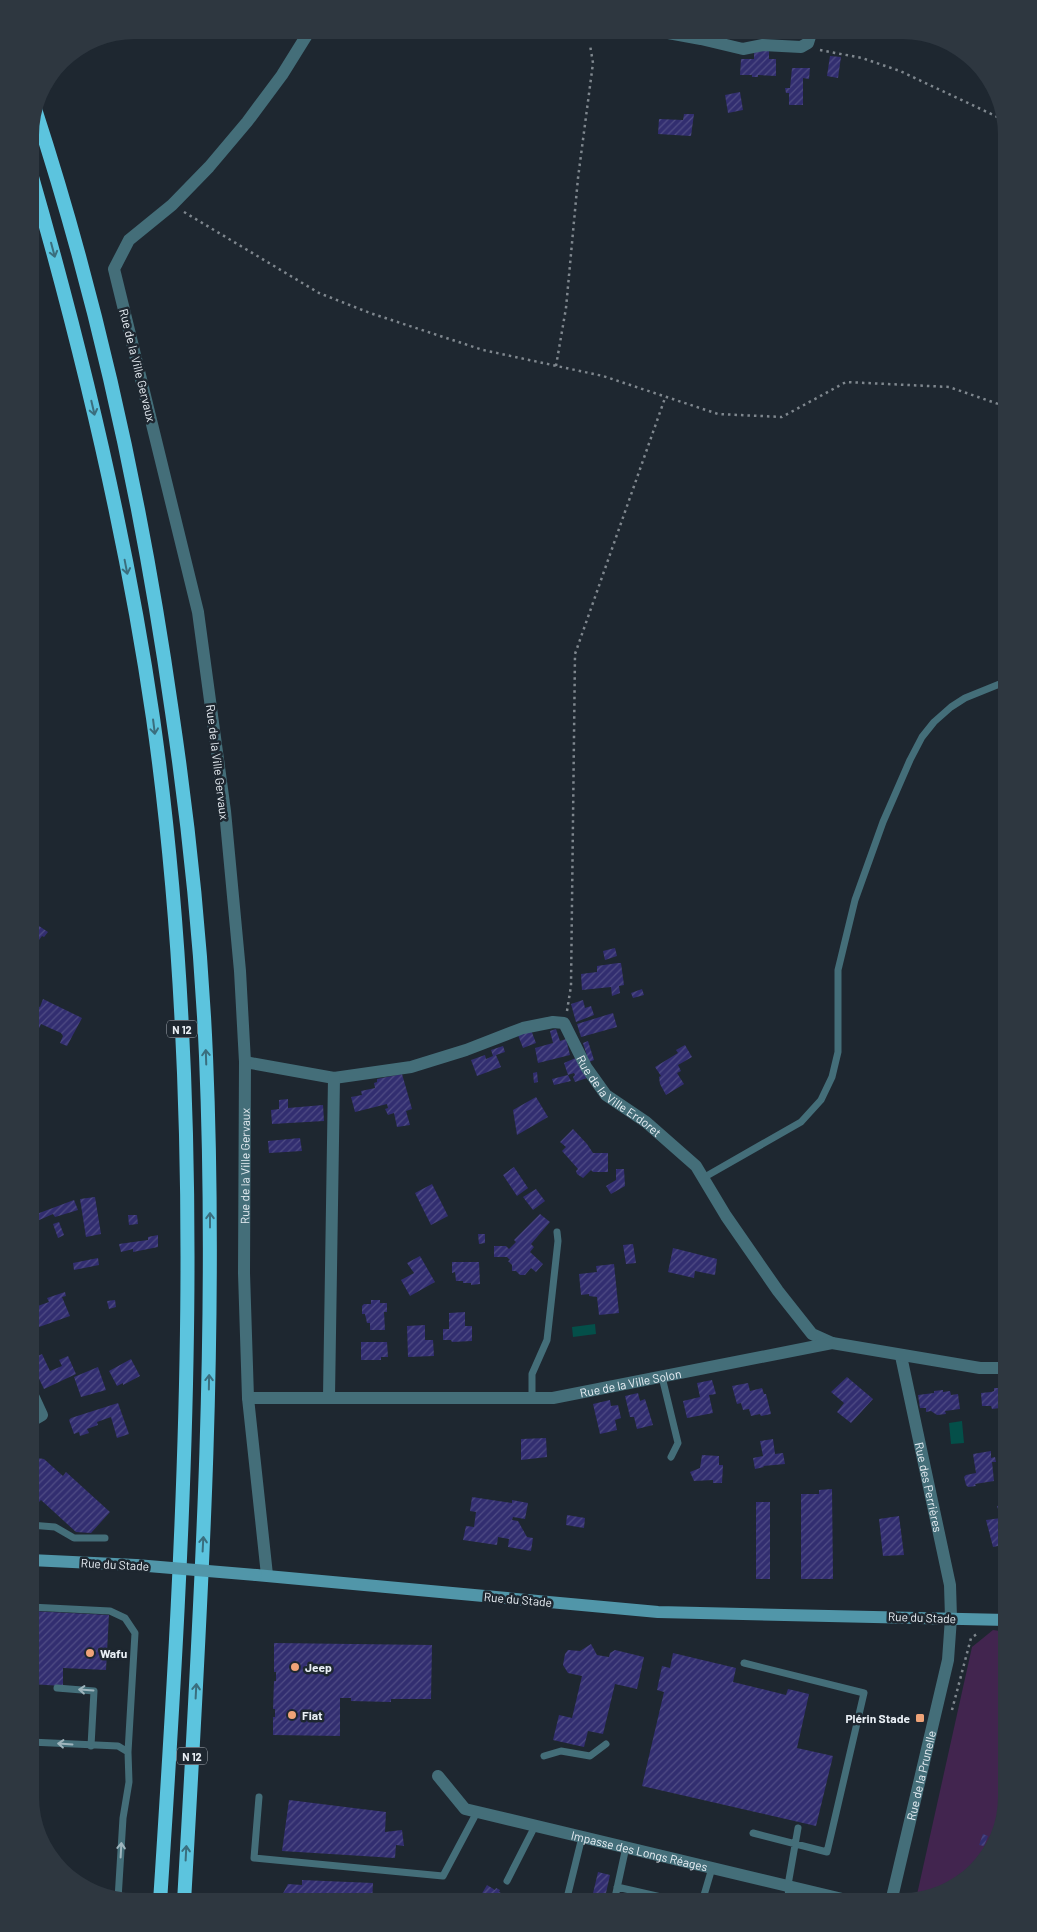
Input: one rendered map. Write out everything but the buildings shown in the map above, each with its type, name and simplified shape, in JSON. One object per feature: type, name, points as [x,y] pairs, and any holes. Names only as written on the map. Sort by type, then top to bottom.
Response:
[{"type":"highway","name":"N 12","points":[[40,125],[90,300],[111,381],[134,486],[155,596],[179,756],[199,956],[208,1124],[211,1307],[200,1611],[184,1893]]},
{"type":"highway","name":"N 12","points":[[39,202],[74,328],[126,566],[153,720],[176,932],[187,1145],[187,1397],[177,1646],[161,1893]]},
{"type":"main road","name":"Rue du Stade","points":[[39,1560],[136,1565],[262,1575],[658,1612],[998,1620]]},
{"type":"street","name":"Rue de la Ville Gervaux","points":[[262,1575],[248,1398],[244,1273],[245,1062],[240,971],[225,811],[198,612],[114,269],[129,240],[172,205],[209,167],[248,122],[282,75],[304,39]]},
{"type":"street","points":[[695,39],[743,49],[762,45],[801,48],[808,39]]},
{"type":"street","points":[[245,1062],[334,1078],[412,1067],[466,1050],[523,1028],[553,1022],[564,1023]]},
{"type":"street","name":"Rue de la Ville Erdoret","points":[[564,1023],[586,1066],[606,1095],[646,1122],[696,1166],[763,1271],[806,1327],[812,1334],[832,1343]]},
{"type":"street","points":[[330,1397],[334,1078]]},
{"type":"street","name":"Rue de la Ville Solon","points":[[248,1398],[553,1398],[832,1343],[980,1368],[998,1368]]},
{"type":"street","name":"Rue des Perrières","points":[[901,1356],[950,1585],[951,1618]]},
{"type":"street","name":"Rue de la Prunelle","points":[[893,1893],[948,1660],[951,1618]]},
{"type":"street","name":"Impasse des Longs Réages","points":[[438,1776],[465,1809],[820,1893]]},
{"type":"lane","points":[[703,1178],[801,1122],[821,1100],[832,1077],[838,1052],[838,970],[855,900],[883,822],[910,760],[928,730],[951,708],[965,698],[998,685]]},
{"type":"lane","points":[[532,1398],[532,1374],[547,1340],[558,1242],[557,1232]]},
{"type":"lane","points":[[662,1377],[678,1443],[671,1457]]},
{"type":"lane","points":[[39,1526],[55,1527],[74,1538],[104,1538]]},
{"type":"lane","points":[[39,1607],[110,1611],[125,1618],[136,1633],[128,1752],[128,1782],[123,1818],[118,1891]]},
{"type":"lane","points":[[744,1663],[864,1693],[827,1852],[752,1833]]},
{"type":"lane","points":[[57,1688],[94,1691],[91,1746]]},
{"type":"lane","points":[[39,1743],[118,1746],[128,1752]]},
{"type":"lane","points":[[544,1756],[561,1751],[590,1756],[606,1744]]},
{"type":"lane","points":[[259,1797],[254,1858],[443,1876],[477,1812]]},
{"type":"lane","points":[[508,1881],[535,1826]]},
{"type":"lane","points":[[788,1893],[788,1885],[798,1828]]},
{"type":"lane","points":[[568,1893],[582,1837]]},
{"type":"lane","points":[[616,1893],[626,1847]]},
{"type":"lane","points":[[705,1893],[712,1868]]},
{"type":"lane","points":[[617,1887],[644,1893]]},
{"type":"path","points":[[556,366],[566,308],[578,178],[593,63],[588,39]]},
{"type":"path","points":[[812,39],[823,52],[862,58],[900,71],[996,116]]},
{"type":"path","points":[[172,205],[319,293],[370,313],[483,350],[604,376],[665,398],[718,414],[782,417],[846,382],[949,387],[998,404]]},
{"type":"path","points":[[564,1023],[571,986],[576,654],[665,398]]},
{"type":"path","points":[[951,1714],[971,1638],[980,1632]]},
{"type":"shaded area","points":[[595,1324],[596,1334],[573,1337],[572,1327]]},
{"type":"shaded area","points":[[962,1421],[964,1443],[951,1444],[949,1423]]},
{"type":"shaded area","points":[[993,1630],[998,1631],[998,1797],[995,1822],[982,1851],[966,1869],[939,1886],[918,1892],[972,1647]]},
{"type":"place","name":"Wafu","points":[[90,1653]]},
{"type":"place","name":"Jeep","points":[[295,1667]]},
{"type":"place","name":"Fiat","points":[[292,1715]]},
{"type":"place","name":"Plérin Stade","points":[[920,1718]]}]
